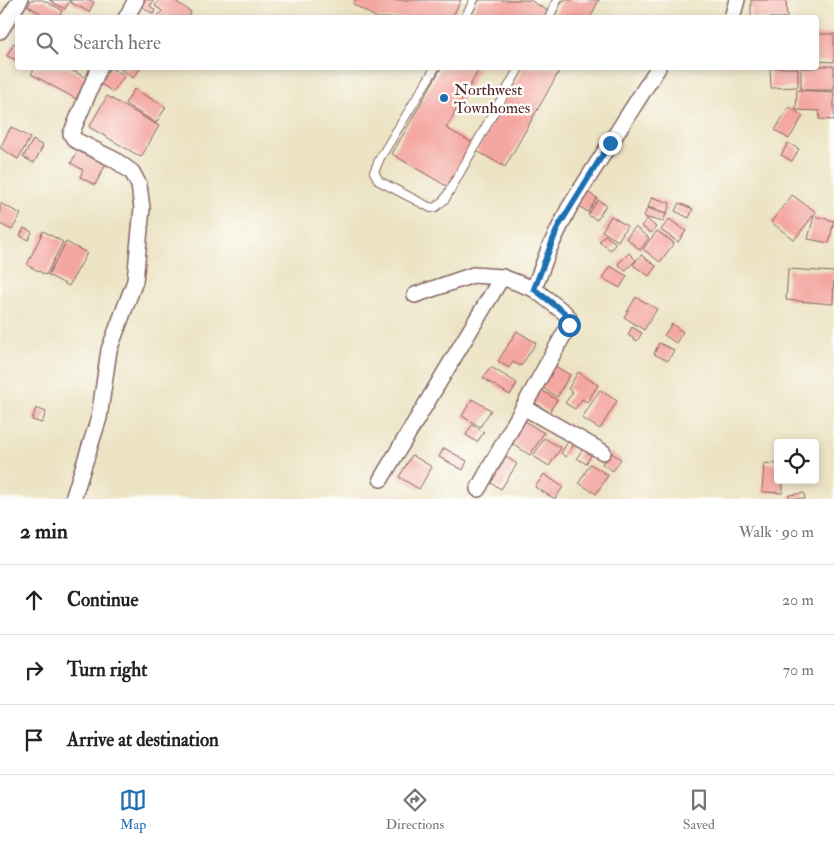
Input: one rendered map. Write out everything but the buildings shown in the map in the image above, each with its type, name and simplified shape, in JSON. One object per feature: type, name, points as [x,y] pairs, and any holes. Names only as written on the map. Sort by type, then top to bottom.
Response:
[{"type":"street","points":[[0,31],[20,0]]},
{"type":"street","points":[[128,15],[136,0]]},
{"type":"street","points":[[733,15],[738,0]]},
{"type":"street","points":[[72,499],[100,418],[109,350],[134,281],[142,208],[139,184],[132,172],[115,160],[75,140],[71,134],[98,70]]},
{"type":"street","points":[[534,289],[549,249],[569,208],[657,70]]},
{"type":"street","points":[[415,295],[473,275],[502,277],[534,289],[556,304],[570,322],[525,408],[478,489]]},
{"type":"street","points":[[381,479],[502,277]]},
{"type":"street","points":[[525,408],[603,452]]},
{"type":"lane","points":[[466,15],[474,0]]},
{"type":"lane","points":[[550,15],[557,0]]},
{"type":"lane","points":[[434,70],[380,158],[374,172],[379,181],[431,208],[436,207],[444,199],[518,70]]},
{"type":"place","name":"Northwest Townhomes","points":[[444,98]]},
{"type":"route","points":[[569,325],[569,318],[565,313],[556,304],[534,289],[558,227],[610,143]]}]
